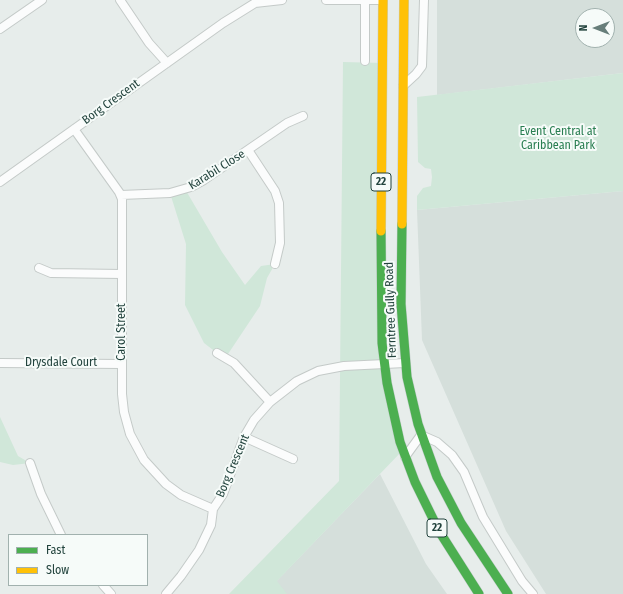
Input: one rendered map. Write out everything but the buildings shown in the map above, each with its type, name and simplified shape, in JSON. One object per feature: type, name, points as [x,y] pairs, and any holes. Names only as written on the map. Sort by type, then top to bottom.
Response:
[{"type":"main road","name":"Ferntree Gully Road","points":[[383,0],[381,285],[384,364],[391,405],[405,457],[439,531],[479,594]]},
{"type":"main road","name":"Ferntree Gully Road","points":[[404,0],[401,304],[405,363],[410,395],[421,435],[437,478],[461,523],[508,594]]},
{"type":"street","points":[[1,27],[42,0]]},
{"type":"street","points":[[120,0],[165,64]]},
{"type":"street","name":"Borg Crescent","points":[[0,182],[223,23],[248,2],[282,0]]},
{"type":"street","points":[[326,0],[383,0]]},
{"type":"street","points":[[365,0],[365,61]]},
{"type":"street","points":[[403,86],[422,66],[424,0]]},
{"type":"street","name":"Karabil Close","points":[[121,195],[170,193],[185,189],[204,180],[287,123],[304,116]]},
{"type":"street","points":[[74,129],[121,195]]},
{"type":"street","points":[[248,150],[272,186],[279,203],[280,239],[275,264]]},
{"type":"street","name":"Carol Street","points":[[121,195],[122,364],[124,412],[130,434],[137,450],[152,471],[166,484],[187,498],[213,508]]},
{"type":"street","points":[[39,268],[51,273],[122,274]]},
{"type":"street","points":[[217,353],[234,363],[270,402]]},
{"type":"street","name":"Drysdale Court","points":[[0,363],[122,364]]},
{"type":"street","name":"Borg Crescent","points":[[166,594],[182,576],[199,550],[211,525],[213,508],[223,494],[244,437],[270,402],[297,381],[318,371],[344,366],[405,363]]},
{"type":"street","points":[[405,457],[421,435],[442,445],[456,461],[467,478],[483,517],[522,581],[533,594]]},
{"type":"street","points":[[244,437],[293,459]]},
{"type":"street","points":[[30,464],[41,494],[61,534]]},
{"type":"street","points":[[500,583],[514,594]]},
{"type":"street","points":[[104,586],[111,594]]},
{"type":"shaded area","points":[[437,0],[623,0],[623,73],[437,95]]},
{"type":"shaded area","points":[[623,191],[623,594],[546,594],[506,531],[422,340],[417,210]]},
{"type":"shaded area","points":[[380,474],[426,564],[447,594],[264,594]]},
{"type":"green space","points":[[343,62],[383,63],[381,316],[403,450],[277,581],[287,594],[229,594],[339,481]]},
{"type":"green space","name":"Event Central at Caribbean Park","points":[[623,73],[623,191],[417,210],[417,196],[423,188],[431,186],[432,177],[431,169],[425,168],[418,162],[417,97]]},
{"type":"green space","points":[[185,189],[222,252],[245,285],[261,266],[275,264],[267,278],[260,306],[226,357],[217,353],[204,343],[185,305],[186,244],[170,193]]},
{"type":"green space","points":[[0,417],[18,456],[30,463],[13,465],[0,462]]},
{"type":"traffic: fast","points":[[402,224],[401,304],[407,377],[418,424],[437,477],[461,523],[508,594]]},
{"type":"traffic: fast","points":[[381,231],[382,343],[387,383],[400,442],[415,482],[439,531],[479,594]]},
{"type":"traffic: slow","points":[[381,231],[383,0]]},
{"type":"traffic: slow","points":[[402,224],[404,0]]}]
